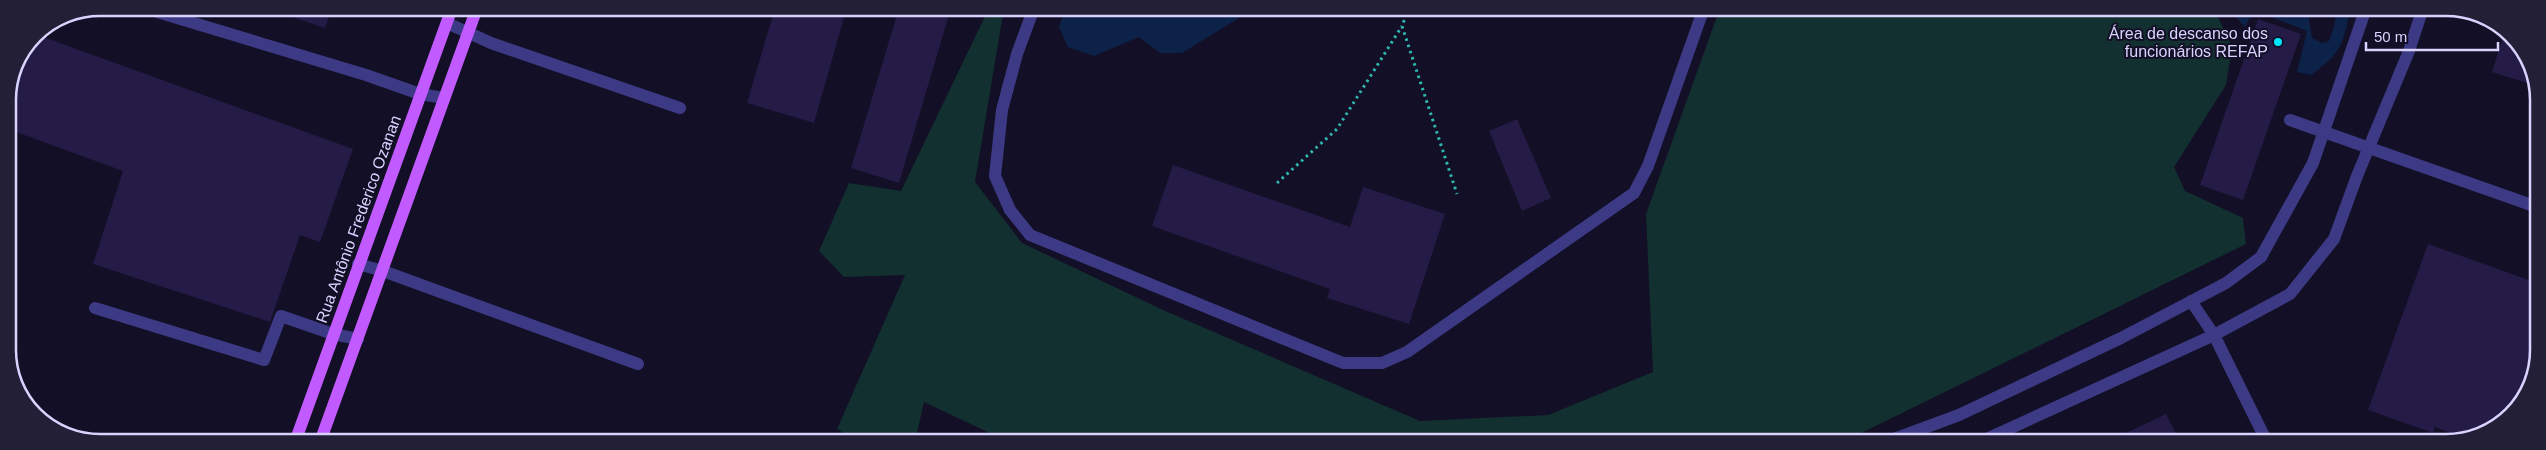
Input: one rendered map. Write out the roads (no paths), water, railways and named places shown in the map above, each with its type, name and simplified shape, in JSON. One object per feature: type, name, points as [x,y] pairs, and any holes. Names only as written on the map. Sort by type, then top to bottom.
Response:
[{"type":"main road","name":"Rua Antônio Frederico Ozanan","points":[[298,434],[449,16]]},
{"type":"main road","points":[[323,434],[474,16]]},
{"type":"lane","points":[[171,16],[366,74],[420,94],[444,98]]},
{"type":"lane","points":[[1031,16],[1002,110],[996,176],[1010,210],[1030,235],[1344,363],[1382,363],[1406,352],[1634,193],[1648,166],[1701,16]]},
{"type":"lane","points":[[1907,434],[1958,415],[2121,338],[2226,282],[2261,257],[2313,164],[2322,132],[2363,16]]},
{"type":"lane","points":[[1997,434],[2214,335],[2290,294],[2334,239],[2357,176],[2371,147],[2409,51],[2420,16]]},
{"type":"lane","points":[[447,23],[491,43],[680,108]]},
{"type":"lane","points":[[2290,120],[2530,204]]},
{"type":"lane","points":[[358,264],[383,271],[638,364]]},
{"type":"lane","points":[[2191,301],[2214,335],[2264,434]]},
{"type":"lane","points":[[96,308],[264,360],[281,316],[333,334],[358,339]]},
{"type":"water","points":[[1063,16],[1242,16],[1182,53],[1160,53],[1139,37],[1094,56],[1068,47],[1059,27]]},
{"type":"water","points":[[2235,16],[2251,16],[2245,27]]},
{"type":"water","points":[[2269,16],[2309,16],[2312,38],[2322,43],[2329,41],[2336,16],[2349,16],[2346,31],[2340,47],[2329,60],[2311,75],[2297,72],[2307,31]]},
{"type":"place","name":"Área de descanso dos funcionários REFAP","points":[[2278,42]]}]
